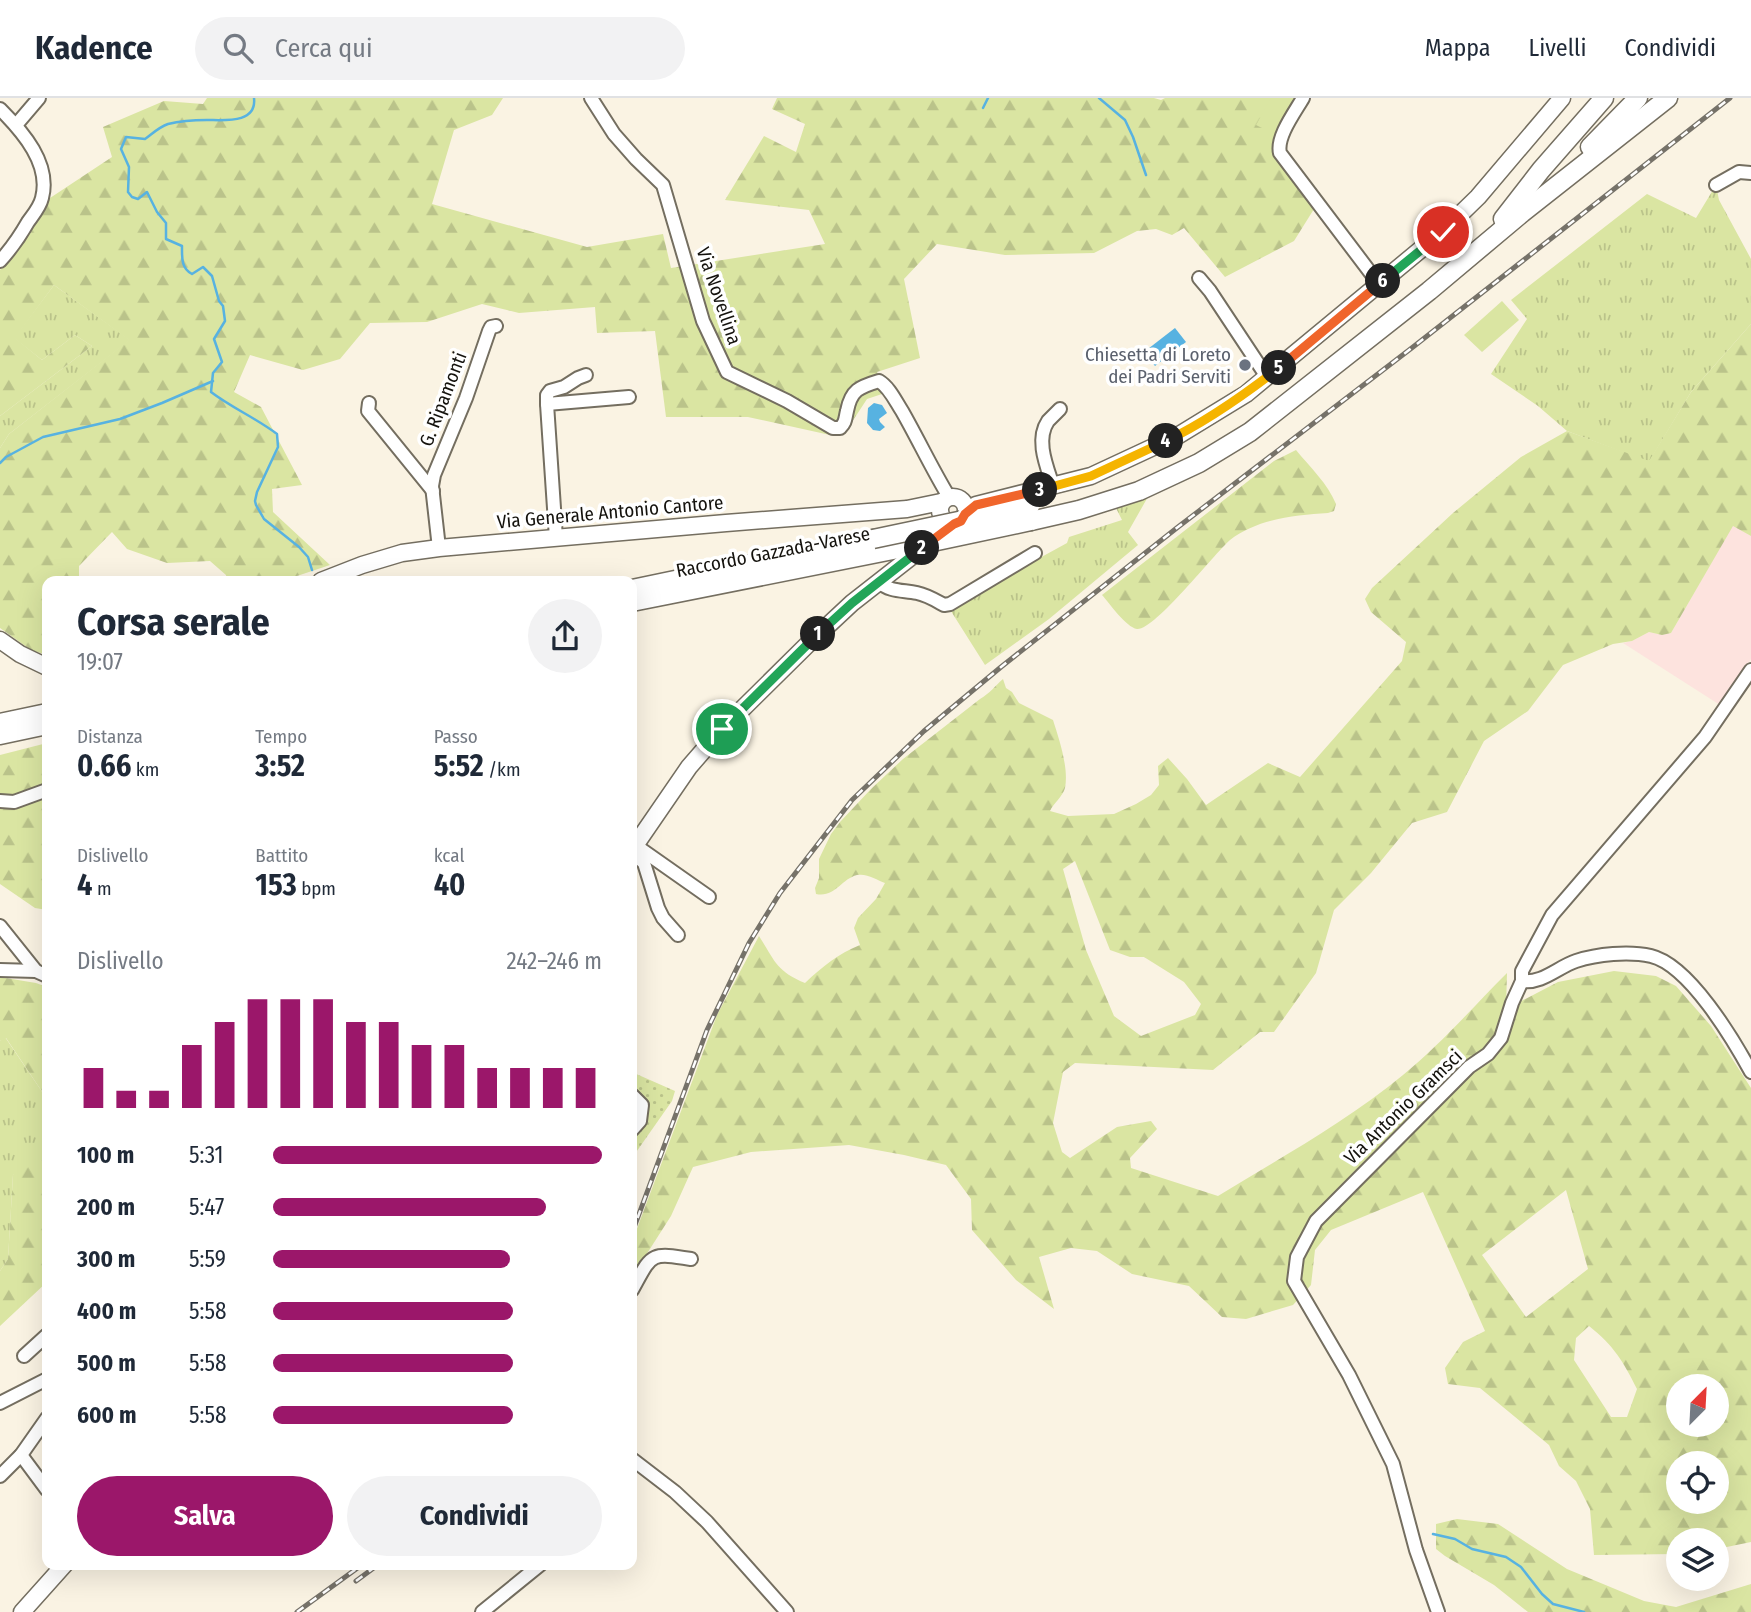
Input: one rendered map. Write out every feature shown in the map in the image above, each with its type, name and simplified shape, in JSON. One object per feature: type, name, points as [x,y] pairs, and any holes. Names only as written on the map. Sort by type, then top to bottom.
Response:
[{"type":"highway","name":"Raccordo Gazzada-Varese","points":[[1513,214],[1541,170],[1604,98]]},
{"type":"highway","points":[[1513,214],[1565,149],[1614,122],[1638,98]]},
{"type":"highway","name":"Raccordo Gazzada-Varese","points":[[637,601],[840,553],[873,539],[1030,514],[1079,510],[1139,491],[1199,463],[1250,432],[1286,404],[1429,291],[1513,214],[1668,98]]},
{"type":"highway","name":"Raccordo Gazzada-Varese","points":[[637,588],[840,553],[923,545],[1030,514]]},
{"type":"highway","name":"Raccordo Gazzada-Varese","points":[[873,539],[923,545]]},
{"type":"highway","points":[[0,723],[42,714]]},
{"type":"highway","points":[[0,735],[42,726]]},
{"type":"main road","name":"Via Generale Antonio Cantore","points":[[334,576],[402,553],[439,548],[907,509],[954,510],[1091,476],[1179,435],[1246,394],[1443,232],[1478,197],[1562,98]]},
{"type":"main road","points":[[637,843],[688,767],[722,729],[852,603],[923,545],[954,510]]},
{"type":"main road","points":[[0,640],[42,665]]},
{"type":"main road","points":[[22,1612],[60,1570]]},
{"type":"street","points":[[16,125],[39,98]]},
{"type":"street","name":"Via Novellina","points":[[591,98],[614,134],[663,185],[703,321],[727,372],[788,401],[833,428],[840,428],[844,424],[853,393],[861,386],[879,381],[885,384],[925,451],[954,510]]},
{"type":"street","points":[[1303,98],[1282,134],[1278,146],[1280,153],[1379,284]]},
{"type":"street","points":[[0,109],[29,142],[38,160],[44,184],[41,201],[12,248],[0,261]]},
{"type":"street","points":[[1716,186],[1739,172],[1751,173]]},
{"type":"street","points":[[1199,278],[1267,377]]},
{"type":"street","name":"G. Ripamonti","points":[[439,548],[433,475],[466,397],[489,331],[496,326]]},
{"type":"street","points":[[556,538],[547,395],[586,375]]},
{"type":"street","points":[[547,404],[629,397]]},
{"type":"street","name":"G. Ripamonti","points":[[369,403],[368,411],[433,491]]},
{"type":"street","points":[[1053,486],[1042,436],[1047,423],[1060,409]]},
{"type":"street","points":[[878,582],[886,589],[919,593],[944,605],[950,604],[1035,553]]},
{"type":"street","name":"Via Antonio Gramsci","points":[[1438,1612],[1416,1550],[1393,1464],[1349,1376],[1294,1281],[1297,1257],[1316,1221],[1469,1067],[1488,1054],[1501,1038],[1522,981],[1522,971],[1552,915],[1705,737],[1751,670]]},
{"type":"street","points":[[0,801],[14,802],[42,792]]},
{"type":"street","points":[[637,852],[709,897]]},
{"type":"street","points":[[637,854],[644,863],[657,908],[678,935]]},
{"type":"street","points":[[0,926],[42,974]]},
{"type":"street","points":[[1522,981],[1528,982],[1543,977],[1575,961],[1611,953],[1652,956],[1683,976],[1716,1013],[1751,1072]]},
{"type":"street","points":[[0,970],[42,974]]},
{"type":"street","points":[[637,1100],[642,1105],[637,1124]]},
{"type":"street","points":[[637,1281],[646,1264],[656,1256],[691,1259]]},
{"type":"street","points":[[24,1356],[42,1340]]},
{"type":"street","points":[[0,1403],[42,1382]]},
{"type":"street","points":[[0,1476],[21,1455],[42,1425]]},
{"type":"street","points":[[21,1455],[42,1483]]},
{"type":"street","points":[[637,1463],[675,1492],[707,1522],[787,1612]]},
{"type":"street","points":[[482,1612],[534,1570]]},
{"type":"shaded area","points":[[1733,525],[1751,536],[1751,659],[1720,705],[1623,643],[1649,632],[1662,635],[1671,633]]},
{"type":"green space","points":[[207,98],[503,98],[492,115],[454,130],[432,204],[587,247],[663,234],[671,268],[825,244],[809,210],[725,200],[764,136],[796,152],[805,124],[772,109],[777,98],[1301,98],[1283,150],[1314,209],[1294,241],[1225,277],[1184,228],[1172,235],[1156,229],[1137,231],[1094,253],[1005,255],[937,244],[904,279],[920,358],[877,372],[888,392],[867,399],[848,428],[830,435],[748,417],[666,417],[655,331],[597,333],[595,307],[519,313],[482,304],[427,322],[370,323],[340,359],[303,370],[250,355],[234,392],[261,407],[302,485],[272,489],[273,512],[330,565],[297,576],[226,576],[210,561],[167,563],[127,549],[112,532],[79,566],[79,576],[42,576],[42,653],[31,650],[0,628],[0,448],[9,434],[129,340],[54,285],[15,338],[42,360],[75,335],[92,346],[0,416],[0,270],[17,250],[47,200],[112,157],[103,127],[164,101],[203,104]]},
{"type":"green space","points":[[1271,98],[1288,98],[1293,101],[1274,134],[1256,125]]},
{"type":"green space","points":[[1716,185],[1719,200],[1751,259],[1751,324],[1691,392],[1649,462],[1567,431],[1538,406],[1491,374],[1527,319],[1511,300],[1647,194],[1696,218]]},
{"type":"green space","points":[[54,285],[130,340],[9,434],[0,448],[0,416],[92,346],[75,335],[42,360],[14,338]]},
{"type":"green space","points":[[1502,301],[1519,320],[1482,352],[1464,335]]},
{"type":"green space","points":[[1751,324],[1751,536],[1733,526],[1671,633],[1662,635],[1649,632],[1632,641],[1613,644],[1563,665],[1528,711],[1484,741],[1447,812],[1412,823],[1371,873],[1334,910],[1316,973],[1274,1032],[1260,1032],[1213,1070],[1075,1063],[1063,1072],[1053,1123],[1062,1152],[1070,1158],[1117,1127],[1151,1121],[1157,1129],[1130,1158],[1131,1168],[1218,1196],[1312,1139],[1381,1092],[1430,1051],[1507,973],[1506,1009],[1558,982],[1614,971],[1656,976],[1676,986],[1711,1026],[1751,1088],[1751,1542],[1729,1547],[1729,1528],[1666,1528],[1666,1554],[1594,1555],[1590,1509],[1576,1481],[1559,1466],[1549,1445],[1480,1388],[1448,1384],[1445,1368],[1463,1342],[1485,1331],[1423,1192],[1331,1230],[1315,1250],[1311,1285],[1293,1305],[1246,1319],[1222,1317],[1189,1286],[1132,1274],[1097,1251],[1071,1248],[1039,1257],[1054,1309],[1016,1280],[972,1230],[971,1199],[946,1165],[849,1145],[751,1152],[693,1167],[671,1216],[637,1269],[637,1229],[717,1015],[759,936],[782,969],[805,983],[831,961],[860,945],[854,928],[858,918],[876,899],[885,883],[857,875],[833,891],[816,894],[819,859],[840,822],[903,759],[1003,679],[1006,688],[1019,703],[1053,720],[1063,754],[1066,780],[1064,791],[1050,811],[1068,816],[1114,814],[1151,795],[1159,785],[1158,766],[1168,758],[1206,805],[1268,763],[1300,777],[1402,661],[1406,642],[1371,612],[1365,599],[1372,588],[1453,513],[1521,457],[1567,431],[1649,461],[1691,392]],"holes":[[[1075,861],[1110,950],[1130,957],[1144,957],[1184,982],[1201,1004],[1195,1015],[1141,1036],[1114,1016],[1086,950],[1063,869]],[[1566,1190],[1588,1269],[1526,1317],[1482,1255]],[[1589,1326],[1605,1340],[1622,1362],[1637,1389],[1627,1417],[1611,1417],[1574,1360],[1576,1338]]]},
{"type":"green space","points":[[1296,450],[1328,490],[1336,504],[1334,511],[1277,519],[1252,527],[1230,540],[1170,605],[1145,626],[1137,629],[1123,620],[1102,595],[1274,461]]},
{"type":"green space","points":[[1149,495],[1128,532],[1138,545],[1049,619],[985,665],[949,608],[1067,543],[1069,537],[1122,520],[1115,506]]},
{"type":"green space","points":[[42,744],[42,909],[35,908],[0,884],[0,755]]},
{"type":"green space","points":[[0,977],[42,985],[42,1092],[6,1038],[0,1041]]},
{"type":"green space","points":[[5,1037],[42,1092],[42,1160],[13,1175],[8,1259],[0,1271],[0,1041]]},
{"type":"green space","points":[[637,1074],[675,1091],[672,1101],[637,1151]]},
{"type":"green space","points":[[42,1160],[42,1287],[0,1326],[0,1271],[8,1259],[13,1175],[20,1164]]},
{"type":"green space","points":[[1457,1519],[1498,1524],[1567,1569],[1644,1601],[1676,1607],[1751,1584],[1751,1612],[1528,1612],[1494,1585],[1436,1549],[1436,1524]]},
{"type":"water","points":[[1175,328],[1186,342],[1155,366],[1144,352]]},
{"type":"water","points":[[874,403],[882,405],[887,413],[879,419],[885,427],[880,431],[873,430],[867,423],[868,408]]},
{"type":"waterway","points":[[254,98],[254,106],[250,112],[238,119],[193,120],[168,124],[145,139],[126,137],[121,149],[129,167],[128,192],[138,199],[147,192],[166,223],[166,239],[182,246],[183,262],[188,272],[192,274],[203,267],[212,276],[223,306],[225,321],[214,339],[222,362],[213,373],[211,392],[277,434],[278,447],[257,492],[256,505],[264,519],[308,557],[312,570]]},
{"type":"waterway","points":[[983,108],[988,98]]},
{"type":"waterway","points":[[1099,98],[1125,120],[1146,175]]},
{"type":"waterway","points":[[0,463],[43,437],[120,419],[213,381]]},
{"type":"waterway","points":[[1433,1534],[1455,1539],[1472,1549],[1506,1557],[1521,1567],[1553,1604],[1584,1612]]},
{"type":"railway","points":[[637,1219],[707,1030],[749,943],[780,893],[852,800],[924,731],[1001,667],[1730,98]]},
{"type":"railway","points":[[297,1612],[355,1570]]},
{"type":"railway","points":[[356,1581],[371,1570]]},
{"type":"place","name":"Chiesetta di Loreto dei Padri Serviti","points":[[1245,365]]},
{"type":"route","points":[[722,729],[852,603],[961,521],[976,505],[1091,476],[1179,435],[1246,394],[1443,232]]}]
